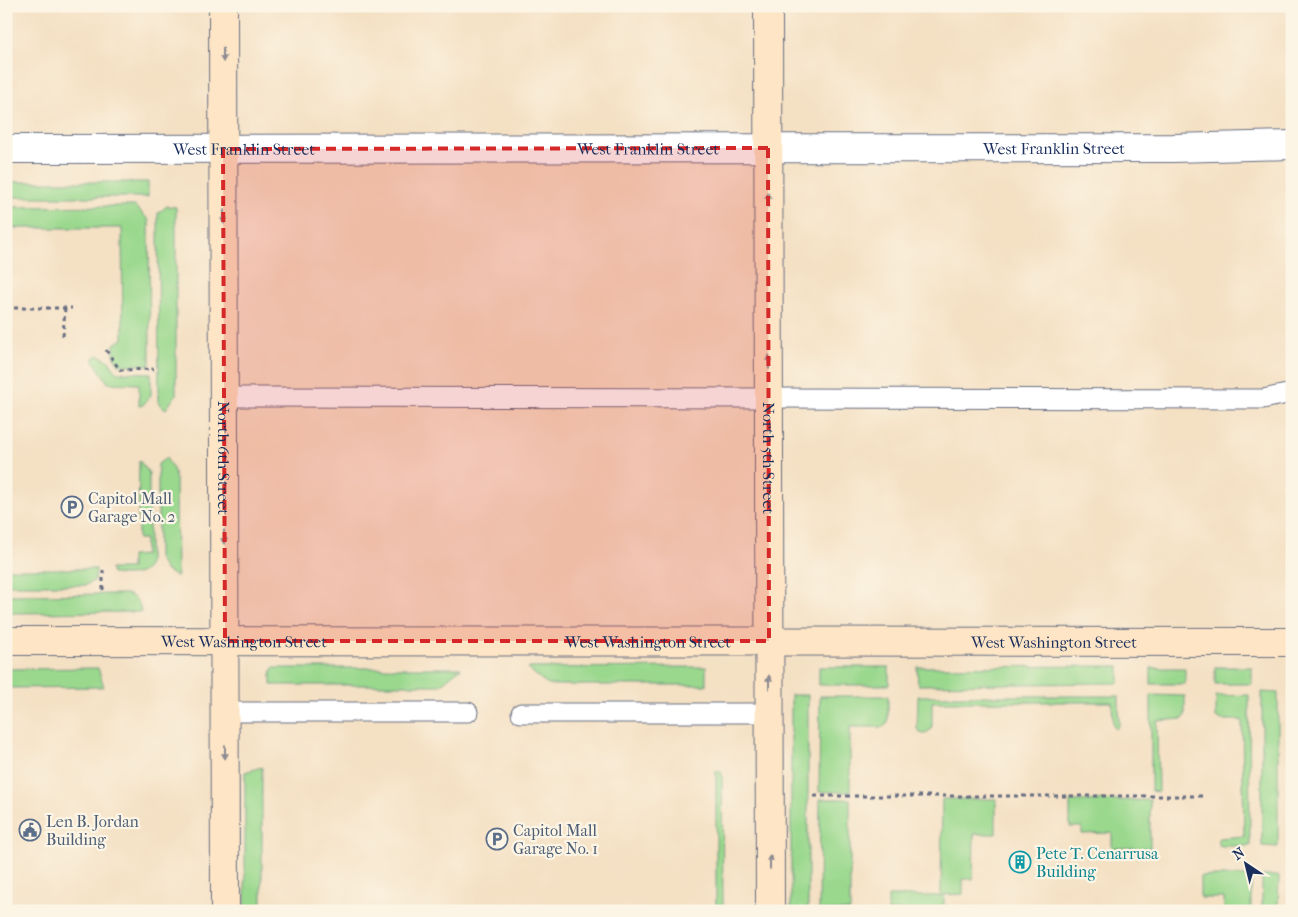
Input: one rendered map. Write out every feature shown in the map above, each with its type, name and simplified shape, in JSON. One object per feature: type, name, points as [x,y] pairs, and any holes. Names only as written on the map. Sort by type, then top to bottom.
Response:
[{"type":"street","name":"North 6th Street","points":[[223,6],[225,911]]},
{"type":"street","name":"North 5th Street","points":[[768,6],[770,911]]},
{"type":"street","name":"West Franklin Street","points":[[6,149],[1173,148],[1292,144]]},
{"type":"street","name":"West Washington Street","points":[[6,641],[1292,642]]},
{"type":"lane","points":[[224,397],[1263,399],[1292,394]]},
{"type":"lane","points":[[224,712],[468,712]]},
{"type":"lane","points":[[521,712],[770,713]]},
{"type":"path","points":[[6,308],[72,308]]},
{"type":"path","points":[[63,336],[65,308]]},
{"type":"path","points":[[106,350],[120,370],[154,369]]},
{"type":"path","points":[[103,569],[103,590]]},
{"type":"path","points":[[814,796],[1202,796]]},
{"type":"highlighted area","points":[[768,148],[769,641],[225,641],[223,149]]},
{"type":"green space","points":[[6,182],[148,182],[148,197],[6,197]]},
{"type":"green space","points":[[135,206],[149,220],[150,365],[120,365],[114,357],[114,344],[123,339],[122,228],[6,228],[6,207]]},
{"type":"green space","points":[[167,206],[176,207],[176,395],[166,409],[159,404],[158,213]]},
{"type":"green space","points":[[98,355],[108,360],[116,372],[151,373],[151,395],[143,405],[139,406],[139,384],[108,383],[94,361],[94,358]]},
{"type":"green space","points":[[166,458],[173,469],[176,481],[177,577],[165,570],[158,558],[158,464]]},
{"type":"green space","points":[[139,460],[149,473],[149,564],[143,572],[138,574],[112,574],[110,569],[131,569],[131,556],[145,555],[145,539],[138,539]]},
{"type":"green space","points":[[6,569],[96,569],[95,580],[86,585],[6,585]]},
{"type":"green space","points":[[126,594],[137,600],[141,612],[6,613],[6,595]]},
{"type":"green space","points":[[1119,666],[1119,683],[918,685],[917,667]]},
{"type":"green space","points":[[706,667],[706,685],[548,685],[527,668]]},
{"type":"green space","points":[[819,667],[889,667],[889,685],[819,685]]},
{"type":"green space","points":[[1215,667],[1252,667],[1252,684],[1215,684]]},
{"type":"green space","points":[[98,668],[104,687],[6,688],[6,669]]},
{"type":"green space","points":[[273,668],[461,668],[440,685],[271,685]]},
{"type":"green space","points":[[1151,668],[1185,668],[1185,684],[1151,684]]},
{"type":"green space","points":[[1262,692],[1278,693],[1278,847],[1262,846]]},
{"type":"green space","points":[[791,695],[808,695],[808,911],[791,911]]},
{"type":"green space","points":[[1151,695],[1185,696],[1185,716],[1183,719],[1157,721],[1158,792],[1151,791]]},
{"type":"green space","points":[[1249,695],[1250,846],[1222,846],[1217,841],[1219,838],[1244,836],[1242,720],[1222,720],[1216,717],[1216,696]]},
{"type":"green space","points":[[820,696],[888,696],[888,721],[886,725],[882,727],[850,727],[850,792],[819,792]]},
{"type":"green space","points":[[918,696],[1119,696],[1119,726],[1116,729],[1113,726],[1112,702],[932,702],[932,729],[924,734],[920,733],[917,728]]},
{"type":"green space","points":[[262,767],[261,911],[245,907],[245,772]]},
{"type":"green space","points":[[716,770],[722,773],[723,907],[716,909]]},
{"type":"green space","points":[[820,799],[850,799],[850,911],[819,911]]},
{"type":"green space","points":[[942,799],[996,799],[996,834],[974,834],[973,879],[963,879],[963,894],[944,895],[944,911],[888,911],[888,896],[941,896]]},
{"type":"green space","points":[[1150,800],[1150,848],[1112,848],[1112,833],[1082,834],[1082,827],[1070,827],[1070,801]]},
{"type":"green space","points":[[1200,876],[1251,876],[1251,911],[1224,911],[1224,898],[1200,898]]},
{"type":"green space","points":[[1262,876],[1279,876],[1278,911],[1262,911]]},
{"type":"place","name":"Capitol Mall Garage No. 2","points":[[72,507]]},
{"type":"place","name":"Len B. Jordan Building","points":[[30,830]]},
{"type":"place","name":"Capitol Mall Garage No. 1","points":[[497,839]]},
{"type":"place","name":"Pete T. Cenarrusa Building","points":[[1020,862]]}]
